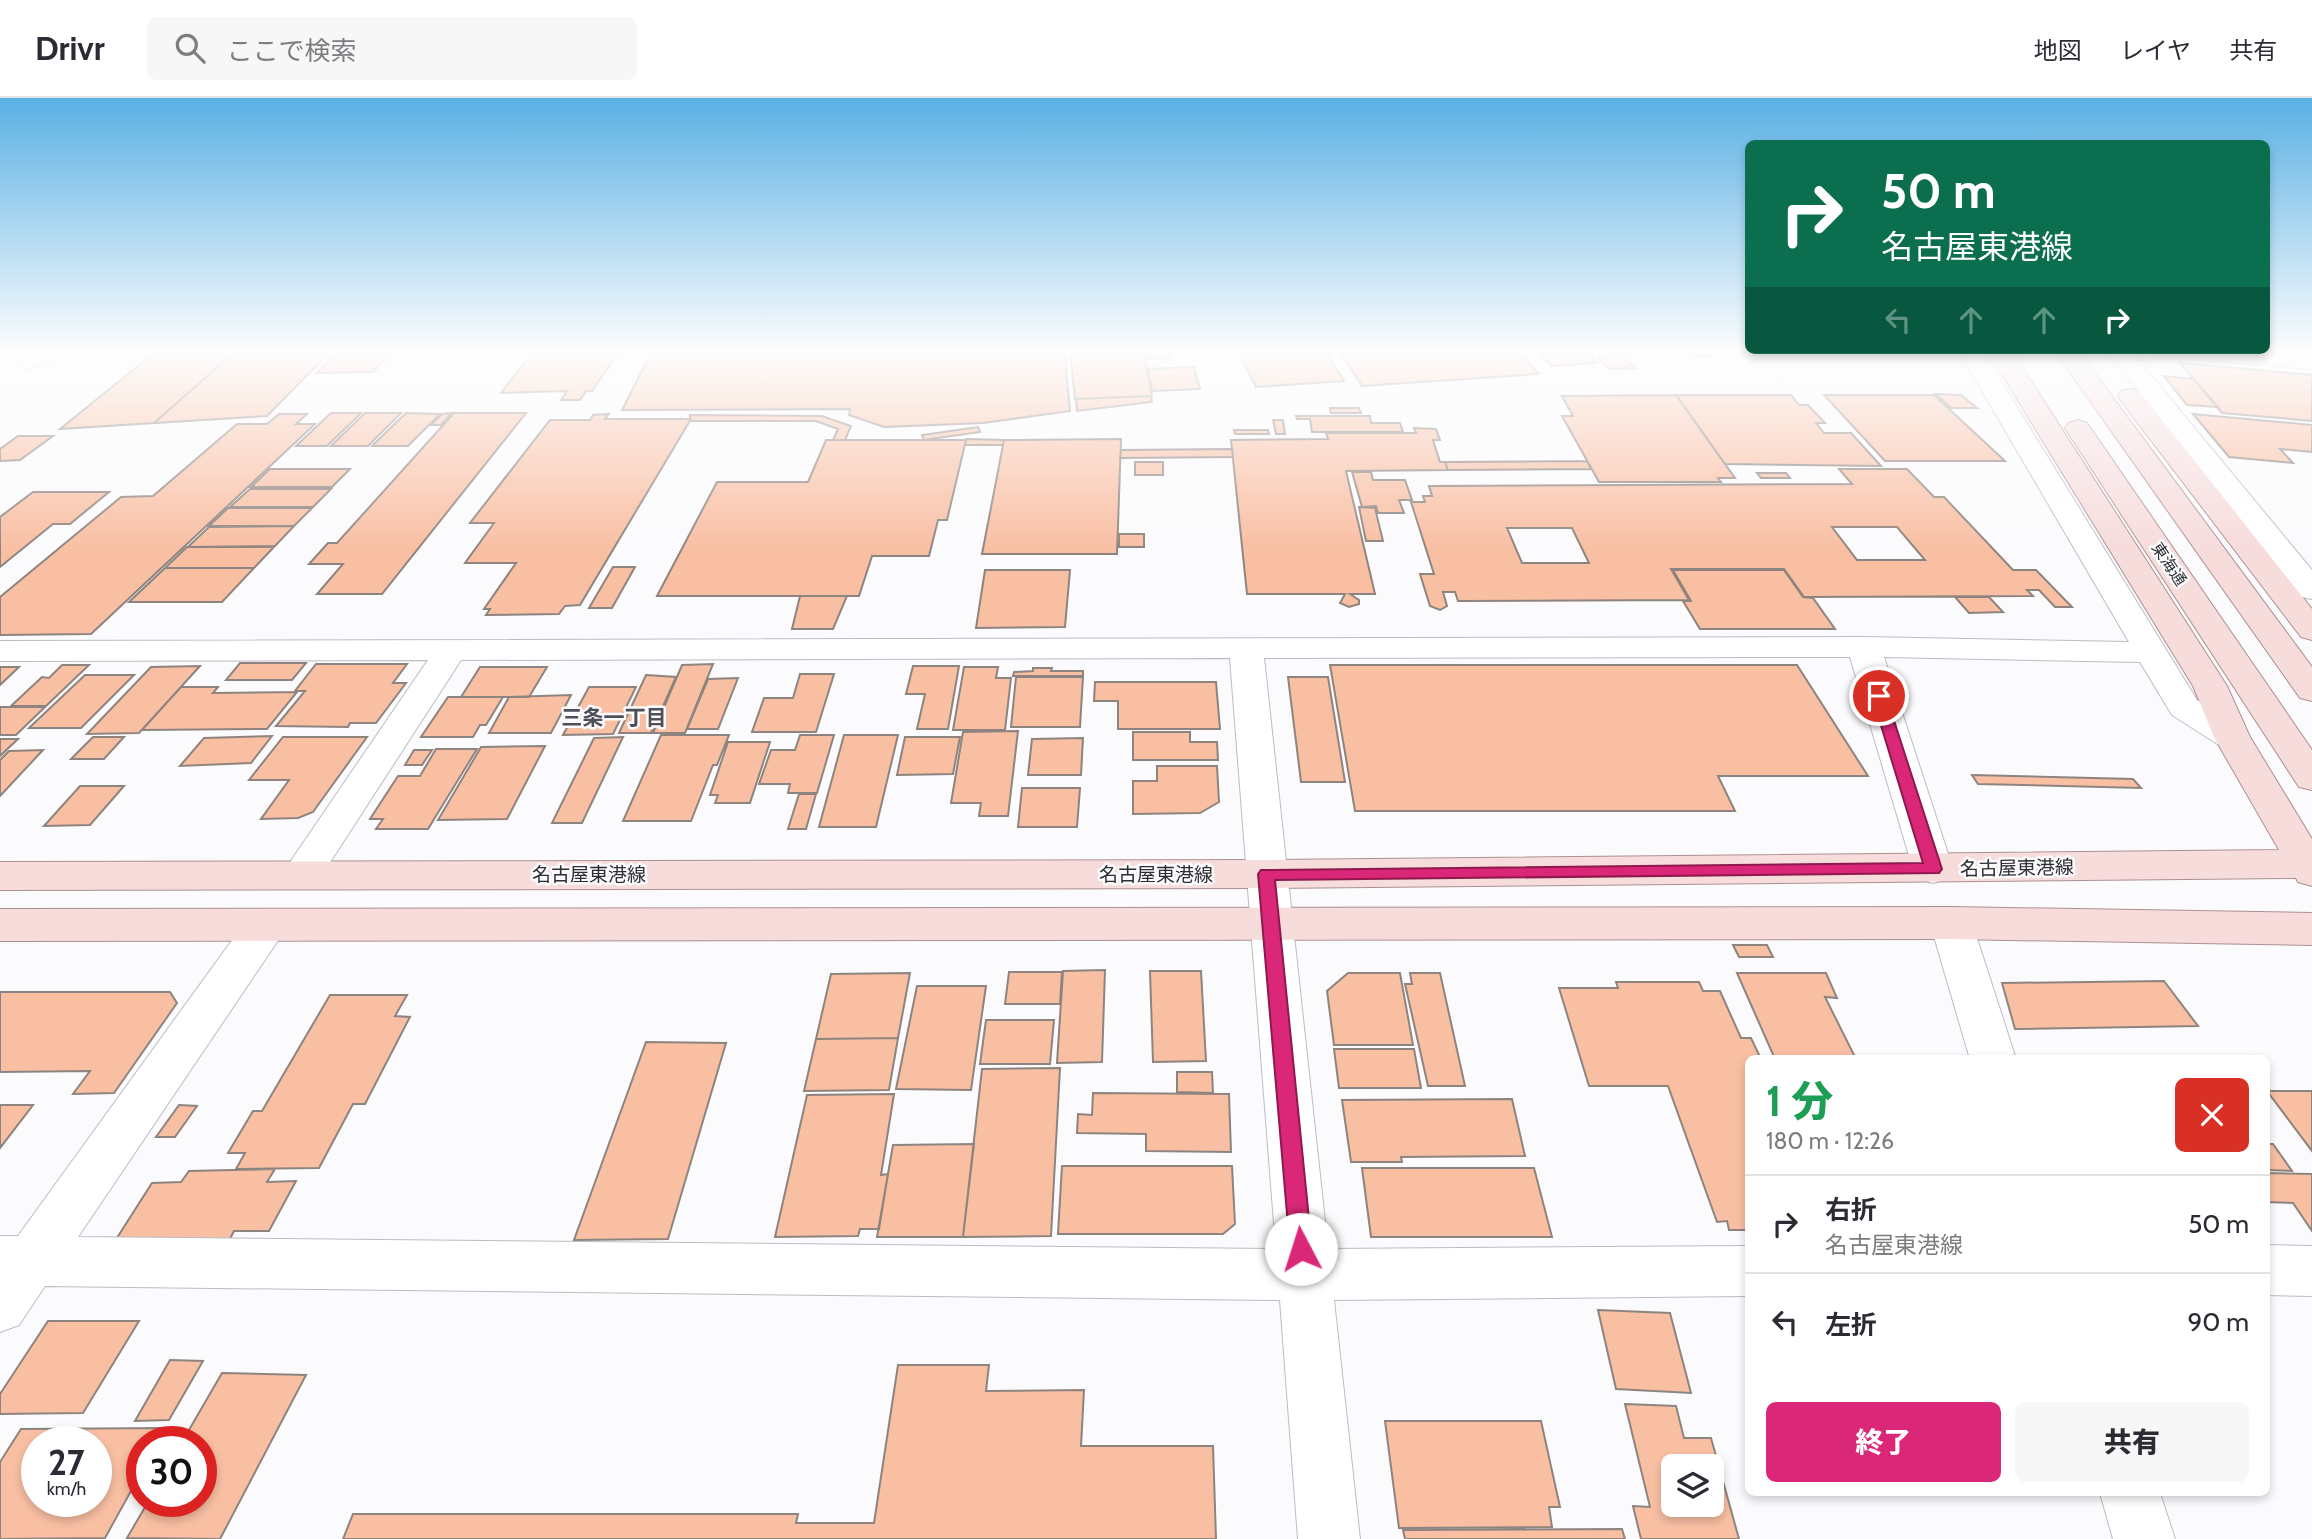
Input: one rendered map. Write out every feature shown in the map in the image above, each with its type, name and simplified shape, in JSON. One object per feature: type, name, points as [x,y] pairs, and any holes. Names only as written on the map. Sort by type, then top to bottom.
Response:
[{"type":"main road","points":[[2041,416],[2210,685],[2232,737],[2310,867]]},
{"type":"main road","name":"東海通","points":[[2070,416],[2312,778]]},
{"type":"main road","points":[[2114,416],[2312,691]]},
{"type":"main road","points":[[2146,416],[2312,630]]},
{"type":"main road","name":"名古屋東港線","points":[[0,876],[1266,874],[2310,867]]},
{"type":"main road","points":[[0,925],[1951,923],[2312,929]]},
{"type":"street","points":[[2010,416],[2184,707],[2232,737]]},
{"type":"street","points":[[2172,416],[2312,590]]},
{"type":"street","points":[[0,651],[1864,647],[2152,652]]},
{"type":"street","points":[[1864,647],[1933,869]]},
{"type":"street","points":[[1246,648],[1329,1539]]},
{"type":"street","points":[[302,874],[452,649]]},
{"type":"street","points":[[1951,923],[1992,1055]]},
{"type":"street","points":[[0,1306],[16,1261],[265,925]]},
{"type":"street","points":[[16,1261],[1303,1275],[1745,1270]]},
{"type":"street","points":[[2270,1270],[2312,1271]]},
{"type":"street","points":[[2131,1496],[2144,1539]]},
{"type":"building","points":[[76,416],[162,416],[154,423],[60,429]]},
{"type":"building","points":[[162,416],[263,416],[154,423]]},
{"type":"building","points":[[276,416],[305,416],[296,424],[315,424],[91,634],[0,635],[0,597],[121,497],[153,496],[237,424],[267,424]]},
{"type":"building","points":[[328,416],[358,416],[327,446],[296,446]]},
{"type":"building","points":[[362,416],[398,416],[368,446],[331,446]]},
{"type":"building","points":[[403,416],[438,416],[408,446],[372,446]]},
{"type":"building","points":[[440,416],[449,416],[441,425],[431,425]]},
{"type":"building","points":[[451,416],[523,416],[382,594],[317,594],[343,564],[309,564],[328,543],[337,543]]},
{"type":"building","points":[[592,416],[607,416],[605,419],[691,419],[580,605],[565,606],[559,614],[486,615],[490,609],[484,609],[516,563],[465,563],[494,523],[470,523],[550,420],[590,420]]},
{"type":"building","points":[[690,416],[823,416],[851,426],[845,440],[833,440],[838,429],[816,421],[690,421]]},
{"type":"building","points":[[853,416],[1032,416],[983,423],[884,427]]},
{"type":"building","points":[[1296,416],[1370,416],[1371,423],[1400,423],[1403,432],[1312,432],[1310,419],[1297,419]]},
{"type":"building","points":[[1562,416],[1691,416],[1735,478],[1718,478],[1721,482],[1599,482]]},
{"type":"building","points":[[1691,416],[1819,416],[1825,423],[1816,423],[1824,433],[1851,433],[1881,466],[1725,464]]},
{"type":"building","points":[[1844,416],[1957,416],[2005,461],[1885,461]]},
{"type":"building","points":[[2195,416],[2312,425],[2312,452],[2280,449],[2293,463],[2229,457]]},
{"type":"building","points":[[2259,416],[2312,416],[2312,421]]},
{"type":"building","points":[[1273,420],[1283,420],[1285,434],[1276,434]]},
{"type":"building","points":[[978,427],[980,432],[924,440],[922,435]]},
{"type":"building","points":[[1414,428],[1436,429],[1440,440],[1433,440],[1440,462],[1445,462],[1448,470],[1346,471],[1375,594],[1350,594],[1359,600],[1359,604],[1349,607],[1340,603],[1345,594],[1247,594],[1231,440],[1328,439],[1326,433],[1416,433]]},
{"type":"building","points":[[1234,430],[1268,430],[1269,434],[1235,434]]},
{"type":"building","points":[[18,436],[53,436],[20,460],[0,461],[0,449]]},
{"type":"building","points":[[966,439],[1004,440],[1003,445],[965,445]]},
{"type":"building","points":[[1121,439],[1117,554],[982,554],[1004,440]]},
{"type":"building","points":[[826,440],[966,440],[947,520],[938,520],[929,556],[872,556],[859,596],[657,596],[717,482],[808,482]]},
{"type":"building","points":[[1232,449],[1233,457],[1120,458],[1121,450]]},
{"type":"building","points":[[1587,461],[1591,469],[1448,470],[1445,462]]},
{"type":"building","points":[[1135,462],[1163,462],[1163,475],[1135,475]]},
{"type":"building","points":[[270,469],[350,469],[332,487],[251,487]]},
{"type":"building","points":[[1839,469],[1907,469],[1934,497],[1944,497],[2013,570],[2036,570],[2072,607],[2055,607],[2039,590],[2027,590],[2033,596],[1804,597],[1784,569],[1671,569],[1689,600],[1458,601],[1455,592],[1443,592],[1447,606],[1440,610],[1430,606],[1420,574],[1434,574],[1411,502],[1425,502],[1423,496],[1432,496],[1429,486],[1852,484]],"holes":[[[1832,527],[1897,527],[1925,560],[1857,560]],[[1507,528],[1572,528],[1589,563],[1522,563]]]},
{"type":"building","points":[[1352,472],[1371,472],[1373,480],[1405,480],[1412,500],[1399,500],[1404,513],[1378,513],[1376,506],[1362,507]]},
{"type":"building","points":[[1757,473],[1786,473],[1790,478],[1761,478]]},
{"type":"building","points":[[250,489],[331,489],[313,507],[230,507]]},
{"type":"building","points":[[33,492],[109,492],[70,524],[53,524],[0,567],[0,517]]},
{"type":"building","points":[[1359,507],[1375,508],[1383,541],[1366,541]]},
{"type":"building","points":[[228,508],[312,508],[294,526],[209,526]]},
{"type":"building","points":[[294,526],[275,546],[188,547],[209,527]]},
{"type":"building","points":[[1119,534],[1144,534],[1144,547],[1119,547]]},
{"type":"building","points":[[187,547],[274,547],[254,568],[165,568]]},
{"type":"building","points":[[613,567],[635,567],[612,608],[589,608]]},
{"type":"building","points":[[165,568],[254,568],[222,602],[129,602]]},
{"type":"building","points":[[985,570],[1070,570],[1065,627],[976,628]]},
{"type":"building","points":[[1673,570],[1784,570],[1803,597],[1813,598],[1835,629],[1700,629],[1683,601],[1691,601]]},
{"type":"building","points":[[800,596],[847,596],[833,629],[792,629]]},
{"type":"building","points":[[1955,597],[1989,597],[2003,612],[1969,613]]},
{"type":"building","points":[[240,663],[306,663],[292,680],[226,680]]},
{"type":"building","points":[[316,664],[407,664],[393,683],[406,683],[376,723],[350,723],[348,727],[276,726],[305,691],[295,691]]},
{"type":"building","points":[[713,664],[685,733],[653,733],[682,665]]},
{"type":"building","points":[[62,665],[89,665],[46,706],[11,706],[42,677],[49,678]]},
{"type":"building","points":[[1330,665],[1797,665],[1868,776],[1718,776],[1735,811],[1355,811]]},
{"type":"building","points":[[200,666],[139,733],[87,734],[151,667]]},
{"type":"building","points":[[913,666],[959,666],[948,729],[917,729],[925,694],[906,694]]},
{"type":"building","points":[[0,667],[19,667],[0,685]]},
{"type":"building","points":[[480,667],[547,667],[529,697],[461,697]]},
{"type":"building","points":[[964,667],[998,667],[996,678],[1011,678],[1005,730],[953,730]]},
{"type":"building","points":[[1033,668],[1083,671],[1083,676],[1013,676],[1014,672],[1033,671]]},
{"type":"building","points":[[800,674],[834,674],[816,732],[752,732],[764,698],[793,698]]},
{"type":"building","points":[[85,675],[134,675],[81,728],[29,728]]},
{"type":"building","points":[[646,675],[676,677],[651,733],[619,733]]},
{"type":"building","points":[[1016,677],[1083,677],[1080,727],[1011,727]]},
{"type":"building","points":[[1288,677],[1328,677],[1345,782],[1301,782]]},
{"type":"building","points":[[738,678],[718,729],[687,729],[708,679]]},
{"type":"building","points":[[1095,682],[1216,682],[1220,729],[1118,729],[1118,701],[1094,701]]},
{"type":"building","points":[[181,687],[218,687],[213,693],[297,692],[267,729],[142,730]]},
{"type":"building","points":[[589,687],[636,687],[613,734],[563,735]]},
{"type":"building","points":[[571,695],[551,733],[489,733],[509,697]]},
{"type":"building","points":[[448,697],[503,697],[486,725],[480,725],[473,737],[421,737]]},
{"type":"building","points":[[0,707],[45,707],[16,735],[0,735]]},
{"type":"building","points":[[1018,731],[1008,816],[979,816],[981,803],[951,803],[963,732]]},
{"type":"building","points":[[1133,732],[1190,732],[1190,742],[1217,742],[1218,760],[1133,760]]},
{"type":"building","points":[[661,735],[729,735],[717,765],[713,765],[691,821],[623,821]]},
{"type":"building","points":[[800,735],[834,735],[817,793],[788,793],[790,784],[759,784],[771,750],[795,750]]},
{"type":"building","points":[[844,735],[898,735],[876,827],[819,827]]},
{"type":"building","points":[[272,736],[251,763],[180,766],[204,738]]},
{"type":"building","points":[[93,737],[124,737],[104,759],[71,759]]},
{"type":"building","points":[[283,737],[367,737],[313,812],[298,818],[261,819],[289,780],[249,780]]},
{"type":"building","points":[[623,737],[582,823],[552,823],[594,738]]},
{"type":"building","points":[[905,737],[960,737],[953,774],[897,775]]},
{"type":"building","points":[[1083,738],[1081,775],[1028,775],[1032,739]]},
{"type":"building","points":[[0,739],[18,739],[0,756]]},
{"type":"building","points":[[728,742],[770,742],[750,803],[715,803],[718,795],[710,795]]},
{"type":"building","points":[[545,746],[507,819],[438,820],[481,747]]},
{"type":"building","points":[[436,749],[477,749],[428,829],[376,829],[383,819],[370,819],[398,776],[420,776]]},
{"type":"building","points":[[43,750],[0,796],[0,760],[9,751]]},
{"type":"building","points":[[414,750],[432,750],[422,765],[405,765]]},
{"type":"building","points":[[1157,766],[1217,766],[1219,802],[1200,813],[1133,814],[1133,781],[1157,781]]},
{"type":"building","points":[[1972,775],[2133,779],[2141,788],[1978,784]]},
{"type":"building","points":[[80,786],[124,786],[90,825],[44,826]]},
{"type":"building","points":[[1022,788],[1080,788],[1077,827],[1018,827]]},
{"type":"building","points":[[799,794],[816,794],[806,829],[788,829]]},
{"type":"building","points":[[1733,945],[1767,945],[1773,957],[1739,957]]},
{"type":"building","points":[[1105,970],[1102,1062],[1057,1063],[1063,971]]},
{"type":"building","points":[[1150,971],[1201,971],[1206,1061],[1153,1062]]},
{"type":"building","points":[[1009,972],[1062,972],[1060,1004],[1005,1004]]},
{"type":"building","points":[[910,973],[898,1038],[816,1039],[831,974]]},
{"type":"building","points":[[1348,973],[1400,973],[1413,1045],[1334,1045],[1327,991]]},
{"type":"building","points":[[1410,973],[1440,973],[1465,1086],[1428,1086],[1405,984],[1412,984]]},
{"type":"building","points":[[1737,973],[1826,973],[1837,998],[1825,997],[1854,1055],[1773,1055]]},
{"type":"building","points":[[2164,981],[2198,1026],[2015,1029],[2002,983]]},
{"type":"building","points":[[1616,982],[1699,982],[1703,991],[1720,991],[1741,1038],[1751,1038],[1759,1055],[1745,1055],[1745,1230],[1729,1230],[1727,1221],[1717,1222],[1668,1086],[1589,1086],[1559,988],[1618,988]]},
{"type":"building","points":[[917,986],[986,986],[971,1090],[896,1089]]},
{"type":"building","points":[[0,992],[170,992],[177,1003],[114,1093],[73,1094],[90,1071],[0,1072]]},
{"type":"building","points":[[330,995],[407,995],[395,1016],[410,1017],[365,1104],[353,1104],[319,1168],[236,1169],[245,1153],[228,1153],[253,1111],[262,1111]]},
{"type":"building","points":[[986,1020],[1054,1020],[1050,1064],[980,1064]]},
{"type":"building","points":[[898,1038],[889,1090],[804,1091],[816,1039]]},
{"type":"building","points":[[646,1042],[726,1043],[668,1239],[574,1240]]},
{"type":"building","points":[[1334,1049],[1414,1049],[1421,1088],[1339,1088]]},
{"type":"building","points":[[1060,1068],[1051,1236],[963,1237],[982,1069]]},
{"type":"building","points":[[1177,1072],[1212,1072],[1213,1093],[1177,1092]]},
{"type":"building","points":[[2270,1091],[2312,1091],[2312,1151],[2270,1095]]},
{"type":"building","points":[[1093,1093],[1229,1094],[1231,1152],[1146,1151],[1146,1134],[1077,1133],[1078,1114],[1092,1115]]},
{"type":"building","points":[[894,1094],[881,1175],[888,1174],[879,1229],[860,1229],[858,1236],[775,1237],[807,1095]]},
{"type":"building","points":[[1512,1099],[1525,1156],[1401,1157],[1402,1162],[1351,1162],[1342,1100]]},
{"type":"building","points":[[0,1105],[33,1105],[0,1148]]},
{"type":"building","points":[[179,1105],[197,1106],[175,1137],[156,1137]]},
{"type":"building","points":[[974,1144],[963,1237],[877,1237],[893,1145]]},
{"type":"building","points":[[2270,1144],[2273,1144],[2292,1171],[2270,1170]]},
{"type":"building","points":[[1062,1166],[1232,1166],[1235,1224],[1223,1234],[1058,1234]]},
{"type":"building","points":[[1362,1168],[1534,1168],[1552,1237],[1371,1237]]},
{"type":"building","points":[[275,1169],[267,1182],[296,1181],[269,1231],[234,1231],[230,1239],[115,1241],[152,1183],[181,1182],[189,1171]]},
{"type":"building","points":[[2270,1173],[2312,1174],[2312,1231],[2293,1203],[2270,1202]]},
{"type":"building","points":[[1598,1310],[1670,1313],[1691,1393],[1616,1389]]},
{"type":"building","points":[[48,1321],[139,1321],[83,1413],[0,1414],[0,1394]]},
{"type":"building","points":[[170,1360],[203,1361],[169,1420],[135,1421]]},
{"type":"building","points":[[898,1365],[989,1365],[986,1391],[1084,1390],[1081,1446],[1213,1446],[1216,1539],[343,1539],[353,1514],[798,1514],[796,1523],[874,1523]]},
{"type":"building","points":[[222,1373],[306,1375],[220,1539],[127,1538],[139,1517],[217,1517],[217,1426],[191,1426]]},
{"type":"building","points":[[1625,1404],[1676,1406],[1684,1438],[1711,1438],[1715,1454],[1661,1454],[1661,1517],[1724,1517],[1724,1485],[1739,1539],[1641,1539],[1633,1506],[1650,1507]]},
{"type":"building","points":[[1385,1421],[1541,1421],[1560,1507],[1549,1507],[1552,1527],[1399,1528]]},
{"type":"building","points":[[112,1428],[126,1428],[126,1500],[105,1538],[0,1539],[0,1462],[21,1429],[21,1517],[112,1517]]},
{"type":"building","points":[[1622,1529],[1625,1539],[1405,1539],[1403,1530]]},
{"type":"district","name":"三条一丁目","points":[[614,717]]},
{"type":"route","points":[[1301,1249],[1266,874],[1933,869],[1879,696]]}]
